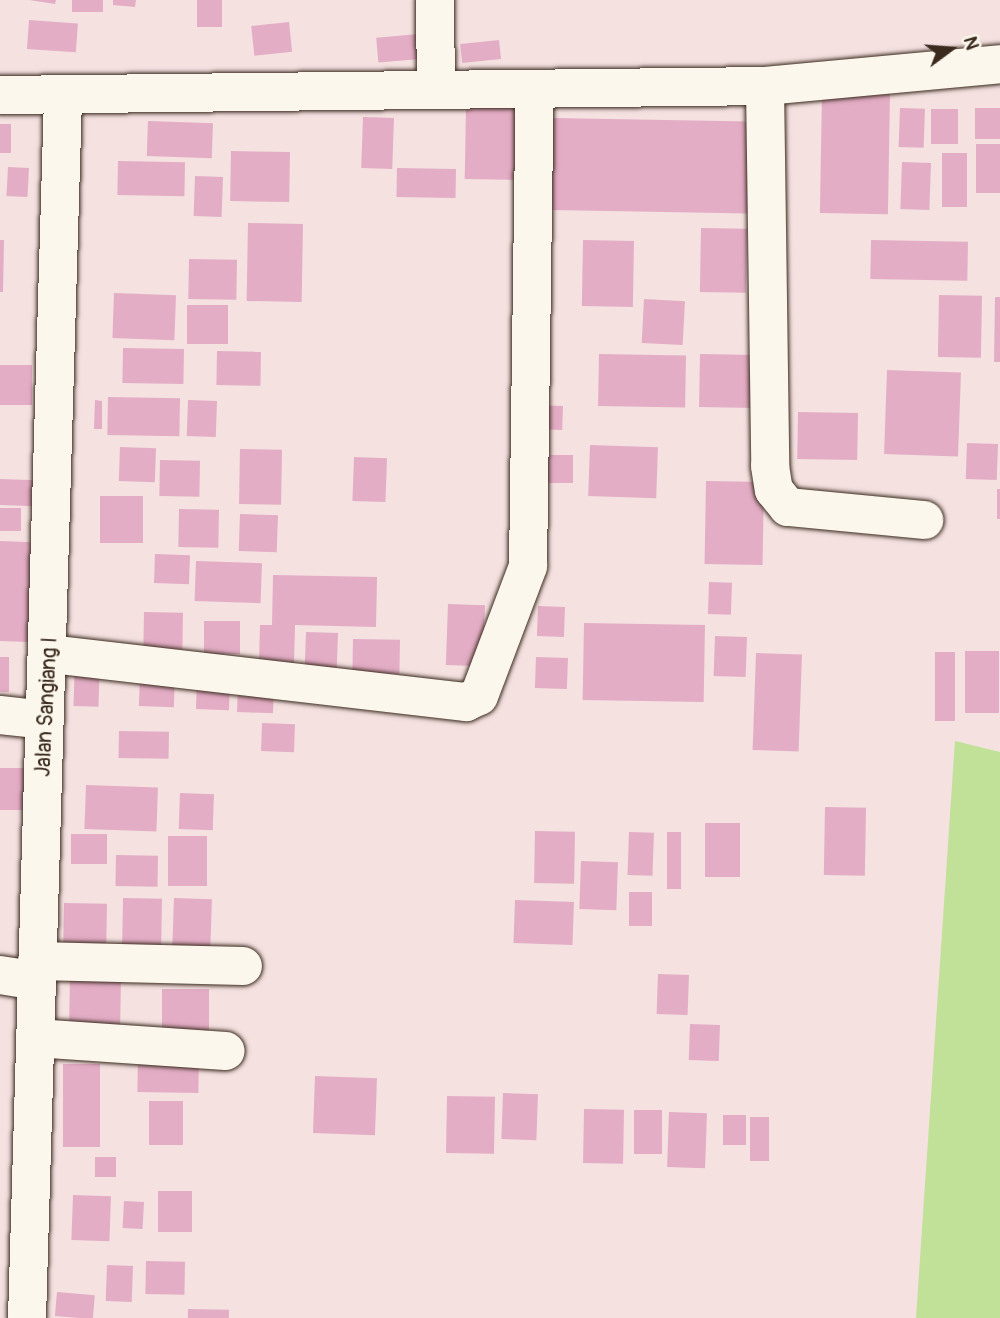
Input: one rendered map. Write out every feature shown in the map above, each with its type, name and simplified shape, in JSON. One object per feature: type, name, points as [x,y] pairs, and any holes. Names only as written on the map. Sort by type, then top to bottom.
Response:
[{"type":"street","points":[[435,0],[436,89]]},
{"type":"street","points":[[0,95],[765,86],[1000,64]]},
{"type":"street","points":[[765,86],[774,490],[788,507],[924,520]]},
{"type":"street","points":[[50,654],[466,702],[479,696],[528,566],[535,89]]},
{"type":"street","name":"Jalan Sangiang I","points":[[27,1318],[35,1038],[24,972],[50,654],[63,96]]},
{"type":"street","points":[[0,715],[45,720]]},
{"type":"street","points":[[24,972],[243,966]]},
{"type":"street","points":[[35,1038],[226,1051]]},
{"type":"green space","points":[[955,741],[1000,752],[1000,1318],[916,1318]]},
{"type":"building","points":[[29,0],[56,0],[55,4]]},
{"type":"building","points":[[72,0],[103,0],[103,12],[72,12]]},
{"type":"building","points":[[113,0],[136,0],[135,7],[113,5]]},
{"type":"building","points":[[197,0],[222,0],[222,27],[197,27]]},
{"type":"building","points":[[29,20],[78,23],[76,52],[27,49]]},
{"type":"building","points":[[289,22],[292,52],[254,56],[251,26]]},
{"type":"building","points":[[430,33],[432,58],[378,63],[376,38]]},
{"type":"building","points":[[499,40],[501,59],[462,63],[460,44]]},
{"type":"building","points":[[822,93],[890,94],[888,214],[820,213]]},
{"type":"building","points":[[466,106],[522,107],[521,180],[465,179]]},
{"type":"building","points":[[900,108],[925,109],[924,148],[899,147]]},
{"type":"building","points":[[975,108],[1000,108],[1000,139],[975,139]]},
{"type":"building","points":[[931,109],[958,109],[958,144],[931,144]]},
{"type":"building","points":[[363,117],[394,118],[392,169],[361,168]]},
{"type":"building","points":[[553,118],[750,121],[748,213],[551,210]]},
{"type":"building","points":[[148,121],[213,123],[212,158],[147,156]]},
{"type":"building","points":[[0,124],[11,124],[11,153],[0,153]]},
{"type":"building","points":[[976,144],[1000,144],[1000,193],[976,193]]},
{"type":"building","points":[[231,151],[290,152],[289,202],[230,201]]},
{"type":"building","points":[[942,153],[967,153],[967,207],[942,207]]},
{"type":"building","points":[[118,161],[185,162],[184,196],[117,195]]},
{"type":"building","points":[[902,162],[931,163],[929,210],[900,209]]},
{"type":"building","points":[[8,167],[29,168],[27,197],[6,196]]},
{"type":"building","points":[[397,168],[456,169],[455,198],[396,197]]},
{"type":"building","points":[[195,176],[223,177],[222,217],[194,216]]},
{"type":"building","points":[[248,223],[303,224],[302,302],[247,301]]},
{"type":"building","points":[[701,228],[747,229],[746,293],[700,292]]},
{"type":"building","points":[[0,240],[4,240],[3,292],[0,292]]},
{"type":"building","points":[[583,240],[634,241],[633,307],[582,306]]},
{"type":"building","points":[[871,240],[968,242],[967,281],[870,279]]},
{"type":"building","points":[[189,259],[237,260],[236,300],[188,299]]},
{"type":"building","points":[[114,293],[176,295],[174,340],[112,338]]},
{"type":"building","points":[[939,295],[982,296],[981,358],[938,357]]},
{"type":"building","points":[[995,297],[1000,297],[1000,362],[994,362]]},
{"type":"building","points":[[644,299],[685,301],[683,345],[642,343]]},
{"type":"building","points":[[187,305],[228,305],[228,344],[187,344]]},
{"type":"building","points":[[123,348],[184,349],[183,384],[122,383]]},
{"type":"building","points":[[217,351],[261,352],[260,386],[216,385]]},
{"type":"building","points":[[599,354],[686,356],[685,408],[598,406]]},
{"type":"building","points":[[700,354],[757,355],[756,408],[699,407]]},
{"type":"building","points":[[0,365],[32,365],[32,405],[0,405]]},
{"type":"building","points":[[887,370],[961,373],[958,457],[884,454]]},
{"type":"building","points":[[108,397],[180,398],[179,436],[107,435]]},
{"type":"building","points":[[95,400],[102,401],[102,429],[94,429]]},
{"type":"building","points":[[188,400],[217,401],[216,437],[187,436]]},
{"type":"building","points":[[532,405],[563,406],[562,430],[531,429]]},
{"type":"building","points":[[798,412],[858,413],[857,460],[797,459]]},
{"type":"building","points":[[967,443],[998,444],[997,480],[966,479]]},
{"type":"building","points":[[590,445],[658,447],[656,498],[588,496]]},
{"type":"building","points":[[120,447],[156,448],[155,482],[119,481]]},
{"type":"building","points":[[240,449],[282,450],[281,505],[239,504]]},
{"type":"building","points":[[547,455],[573,455],[573,483],[547,483]]},
{"type":"building","points":[[354,457],[387,458],[385,502],[352,501]]},
{"type":"building","points":[[160,460],[200,461],[199,497],[159,496]]},
{"type":"building","points":[[0,479],[37,480],[36,506],[0,505]]},
{"type":"building","points":[[706,481],[764,482],[763,565],[705,564]]},
{"type":"building","points":[[997,489],[1000,489],[1000,519],[997,519]]},
{"type":"building","points":[[100,496],[143,496],[143,543],[100,543]]},
{"type":"building","points":[[0,508],[21,508],[21,531],[0,531]]},
{"type":"building","points":[[179,509],[219,510],[218,548],[178,547]]},
{"type":"building","points":[[240,514],[278,515],[277,552],[239,551]]},
{"type":"building","points":[[0,541],[33,542],[29,642],[0,641]]},
{"type":"building","points":[[155,554],[190,555],[189,584],[154,583]]},
{"type":"building","points":[[196,561],[262,563],[261,603],[195,601]]},
{"type":"building","points":[[273,575],[377,577],[376,627],[295,625],[294,663],[259,663],[260,625],[272,625]]},
{"type":"building","points":[[709,582],[732,583],[731,615],[708,614]]},
{"type":"building","points":[[448,604],[485,605],[483,666],[446,665]]},
{"type":"building","points":[[538,606],[565,607],[564,637],[537,636]]},
{"type":"building","points":[[144,612],[183,613],[182,650],[143,649]]},
{"type":"building","points":[[204,621],[240,621],[240,654],[204,654]]},
{"type":"building","points":[[584,623],[705,625],[704,702],[583,700]]},
{"type":"building","points":[[306,632],[338,633],[337,669],[305,668]]},
{"type":"building","points":[[715,636],[747,637],[746,677],[714,676]]},
{"type":"building","points":[[353,639],[400,640],[399,674],[352,673]]},
{"type":"building","points":[[965,651],[999,651],[999,713],[965,713]]},
{"type":"building","points":[[935,652],[955,652],[955,721],[935,721]]},
{"type":"building","points":[[756,653],[802,655],[799,752],[753,750]]},
{"type":"building","points":[[0,657],[9,657],[9,692],[0,692]]},
{"type":"building","points":[[536,657],[568,658],[567,689],[535,688]]},
{"type":"building","points":[[75,661],[100,662],[98,707],[73,706]]},
{"type":"building","points":[[140,674],[175,675],[174,707],[139,706]]},
{"type":"building","points":[[197,679],[230,680],[229,710],[196,709]]},
{"type":"building","points":[[238,684],[274,685],[273,713],[237,712]]},
{"type":"building","points":[[262,723],[295,724],[294,752],[261,751]]},
{"type":"building","points":[[119,731],[169,732],[169,759],[119,758]]},
{"type":"building","points":[[0,768],[28,768],[28,810],[0,810]]},
{"type":"building","points":[[86,785],[158,788],[156,831],[84,829]]},
{"type":"building","points":[[180,793],[214,794],[213,830],[179,829]]},
{"type":"building","points":[[825,807],[866,808],[865,876],[824,875]]},
{"type":"building","points":[[705,823],[740,823],[740,877],[705,877]]},
{"type":"building","points":[[535,831],[575,832],[574,884],[534,883]]},
{"type":"building","points":[[629,832],[654,833],[652,876],[627,875]]},
{"type":"building","points":[[667,832],[681,832],[681,889],[667,889]]},
{"type":"building","points":[[71,834],[107,834],[107,864],[71,864]]},
{"type":"building","points":[[168,836],[207,836],[207,886],[168,886]]},
{"type":"building","points":[[116,855],[158,856],[157,887],[115,886]]},
{"type":"building","points":[[581,861],[618,862],[616,910],[579,909]]},
{"type":"building","points":[[629,892],[652,892],[652,926],[629,926]]},
{"type":"building","points":[[123,898],[162,899],[161,947],[122,946]]},
{"type":"building","points":[[174,898],[212,899],[210,957],[172,956]]},
{"type":"building","points":[[515,900],[574,902],[572,945],[513,943]]},
{"type":"building","points":[[64,903],[107,904],[106,947],[63,946]]},
{"type":"building","points":[[658,974],[689,975],[688,1015],[657,1014]]},
{"type":"building","points":[[70,975],[121,976],[120,1031],[69,1030]]},
{"type":"building","points":[[162,989],[209,989],[209,1042],[162,1042]]},
{"type":"building","points":[[690,1024],[720,1025],[719,1061],[689,1060]]},
{"type":"building","points":[[138,1055],[199,1056],[198,1093],[137,1092]]},
{"type":"building","points":[[63,1064],[100,1064],[100,1147],[63,1147]]},
{"type":"building","points":[[315,1076],[377,1078],[375,1135],[313,1133]]},
{"type":"building","points":[[503,1093],[538,1094],[536,1140],[501,1139]]},
{"type":"building","points":[[447,1096],[495,1097],[494,1154],[446,1153]]},
{"type":"building","points":[[149,1101],[183,1101],[183,1145],[149,1145]]},
{"type":"building","points":[[584,1109],[624,1110],[623,1164],[583,1163]]},
{"type":"building","points":[[634,1110],[662,1110],[662,1154],[634,1154]]},
{"type":"building","points":[[669,1112],[707,1113],[705,1168],[667,1167]]},
{"type":"building","points":[[723,1115],[746,1115],[746,1145],[723,1145]]},
{"type":"building","points":[[750,1117],[769,1117],[769,1161],[750,1161]]},
{"type":"building","points":[[95,1157],[116,1157],[116,1177],[95,1177]]},
{"type":"building","points":[[158,1191],[192,1191],[192,1232],[158,1232]]},
{"type":"building","points":[[73,1195],[111,1196],[109,1241],[71,1240]]},
{"type":"building","points":[[124,1201],[144,1202],[143,1229],[123,1228]]},
{"type":"building","points":[[146,1261],[185,1262],[184,1295],[145,1294]]},
{"type":"building","points":[[107,1265],[133,1266],[132,1302],[106,1301]]},
{"type":"building","points":[[57,1292],[95,1295],[93,1318],[55,1316]]},
{"type":"building","points":[[188,1309],[229,1310],[229,1318],[188,1318]]}]
